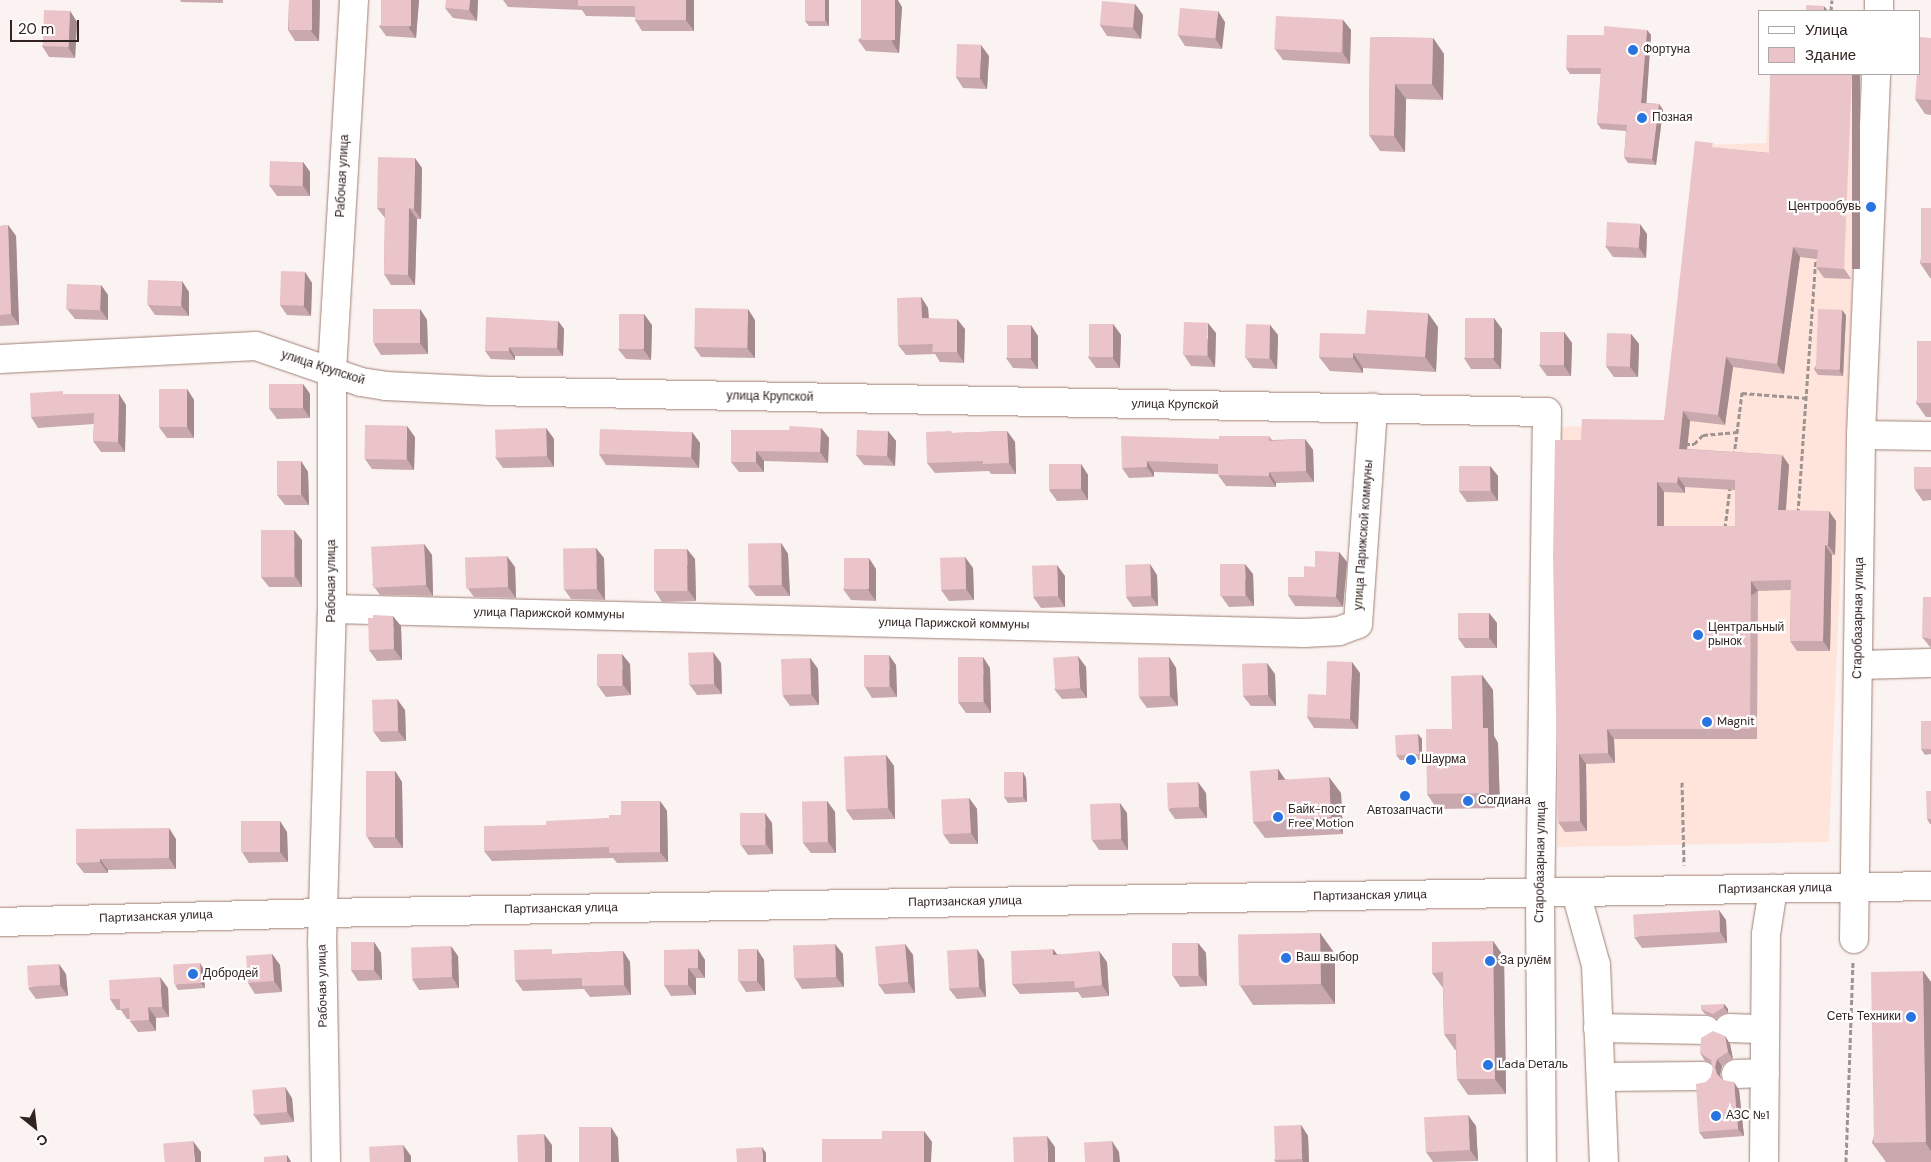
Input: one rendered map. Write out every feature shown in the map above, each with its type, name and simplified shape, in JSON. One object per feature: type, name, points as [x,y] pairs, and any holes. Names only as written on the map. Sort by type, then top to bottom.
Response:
[{"type":"street","name":"Рабочая улица","points":[[326,1162],[322,913],[332,609],[332,371],[354,0]]},
{"type":"street","name":"Старобазарная улица","points":[[1854,939],[1861,435],[1876,75]]},
{"type":"street","name":"улица Крупской","points":[[0,359],[256,346],[361,382],[386,386],[490,391],[1548,412]]},
{"type":"street","name":"улица Парижской коммуны","points":[[332,609],[1304,632],[1339,631],[1358,624],[1373,408]]},
{"type":"street","name":"Старобазарная улица","points":[[1542,1162],[1540,893],[1548,412]]},
{"type":"street","points":[[1861,435],[1931,436]]},
{"type":"street","points":[[1859,665],[1931,663]]},
{"type":"street","name":"Партизанская улица","points":[[0,922],[322,913],[1931,886]]},
{"type":"street","points":[[1764,1162],[1766,934],[1773,889]]},
{"type":"street","points":[[1576,893],[1596,965],[1604,1162]]},
{"type":"street","points":[[1598,1028],[1765,1029]]},
{"type":"street","points":[[1736,1074],[1764,1073]]},
{"type":"street","points":[[1601,1077],[1703,1076]]},
{"type":"path","points":[[1795,513],[1800,514],[1816,250]]},
{"type":"path","points":[[1734,460],[1742,393],[1807,398]]},
{"type":"path","points":[[1684,444],[1694,444],[1704,435],[1737,432]]},
{"type":"path","points":[[1724,536],[1731,479]]},
{"type":"path","points":[[1682,782],[1685,891]]},
{"type":"path","points":[[1846,1162],[1854,939]]},
{"type":"shaded area","name":"Центральный рынок","points":[[1771,75],[1861,75],[1829,842],[1557,847],[1558,427],[1669,423],[1698,145],[1766,143]]},
{"type":"building","points":[[289,0],[312,0],[312,30],[289,30]]},
{"type":"building","points":[[381,0],[411,0],[411,26],[381,26]]},
{"type":"building","points":[[446,0],[470,0],[469,10],[445,8]]},
{"type":"building","points":[[578,0],[686,0],[686,20],[635,20],[635,6],[578,6]]},
{"type":"building","points":[[805,0],[825,0],[825,21],[805,21]]},
{"type":"building","points":[[861,0],[895,0],[895,40],[861,40]]},
{"type":"building","points":[[1102,1],[1135,4],[1133,28],[1100,25]]},
{"type":"building","points":[[1806,5],[1824,6],[1824,10],[1806,10]]},
{"type":"building","points":[[1180,8],[1218,11],[1216,38],[1178,35]]},
{"type":"building","points":[[44,10],[70,11],[69,47],[43,46]]},
{"type":"building","points":[[1276,16],[1343,20],[1341,52],[1274,49]]},
{"type":"building","points":[[1604,26],[1647,30],[1641,103],[1659,104],[1652,159],[1624,157],[1627,125],[1597,123],[1601,68],[1566,68],[1567,35],[1604,35]]},
{"type":"building","points":[[1370,37],[1433,38],[1432,84],[1395,84],[1394,136],[1369,135]]},
{"type":"building","points":[[1921,37],[1931,38],[1931,100],[1915,99],[1917,75],[1921,75]]},
{"type":"building","points":[[957,44],[981,45],[980,78],[956,77]]},
{"type":"building","points":[[1770,75],[1852,75],[1844,269],[1816,267],[1818,250],[1793,247],[1777,364],[1726,357],[1718,415],[1683,411],[1679,449],[1782,455],[1778,510],[1829,511],[1828,545],[1825,545],[1823,641],[1790,641],[1791,580],[1751,581],[1750,729],[1607,729],[1608,753],[1579,754],[1580,821],[1558,822],[1553,556],[1555,440],[1581,440],[1582,419],[1664,420],[1695,141],[1713,143],[1712,147],[1769,153]],"holes":[[[1678,477],[1735,480],[1735,526],[1657,526],[1657,482],[1677,483]]]},
{"type":"building","points":[[378,157],[415,158],[414,209],[409,208],[408,275],[384,274],[385,208],[377,208]]},
{"type":"building","points":[[270,161],[303,162],[302,186],[269,185]]},
{"type":"building","points":[[1921,208],[1931,208],[1931,263],[1921,263]]},
{"type":"building","points":[[1607,222],[1640,224],[1639,248],[1606,246]]},
{"type":"building","points":[[8,225],[11,314],[0,315],[0,226]]},
{"type":"building","points":[[281,271],[305,272],[304,306],[280,305]]},
{"type":"building","points":[[148,280],[182,281],[181,306],[147,305]]},
{"type":"building","points":[[67,284],[101,285],[100,310],[66,309]]},
{"type":"building","points":[[921,297],[922,318],[957,319],[957,352],[932,352],[933,344],[898,345],[897,298]]},
{"type":"building","points":[[695,308],[748,309],[747,348],[694,347]]},
{"type":"building","points":[[373,309],[420,309],[420,343],[373,343]]},
{"type":"building","points":[[1818,309],[1842,310],[1840,370],[1816,369]]},
{"type":"building","points":[[1367,310],[1428,313],[1425,357],[1353,353],[1353,358],[1319,357],[1320,333],[1365,334]]},
{"type":"building","points":[[619,314],[644,314],[644,349],[619,349]]},
{"type":"building","points":[[486,317],[558,321],[557,348],[509,347],[509,351],[485,351]]},
{"type":"building","points":[[1465,318],[1494,318],[1494,358],[1465,358]]},
{"type":"building","points":[[1184,322],[1208,323],[1207,356],[1183,355]]},
{"type":"building","points":[[1089,324],[1113,324],[1113,357],[1089,357]]},
{"type":"building","points":[[1246,324],[1270,325],[1269,359],[1245,358]]},
{"type":"building","points":[[1007,325],[1031,325],[1031,358],[1007,358]]},
{"type":"building","points":[[1540,332],[1564,332],[1564,365],[1540,365]]},
{"type":"building","points":[[1607,333],[1631,334],[1630,367],[1606,366]]},
{"type":"building","points":[[1917,341],[1931,341],[1931,403],[1917,403]]},
{"type":"building","points":[[269,384],[303,384],[303,408],[269,408]]},
{"type":"building","points":[[159,389],[187,389],[187,427],[159,427]]},
{"type":"building","points":[[63,391],[63,394],[119,394],[118,442],[93,441],[94,413],[31,417],[30,393]]},
{"type":"building","points":[[365,425],[407,426],[406,460],[364,459]]},
{"type":"building","points":[[790,426],[821,428],[820,452],[756,451],[756,462],[731,462],[731,430],[789,430]]},
{"type":"building","points":[[546,428],[547,456],[496,458],[495,430]]},
{"type":"building","points":[[600,429],[692,432],[691,457],[599,454]]},
{"type":"building","points":[[857,430],[888,431],[887,456],[856,455]]},
{"type":"building","points":[[951,431],[952,433],[1007,431],[1009,463],[983,464],[983,461],[927,463],[926,432]]},
{"type":"building","points":[[1121,436],[1219,439],[1219,436],[1269,436],[1269,441],[1305,439],[1306,471],[1269,472],[1269,476],[1218,475],[1218,464],[1147,461],[1147,467],[1122,468]]},
{"type":"building","points":[[277,461],[301,461],[301,495],[277,495]]},
{"type":"building","points":[[1049,464],[1081,464],[1081,489],[1049,489]]},
{"type":"building","points":[[1459,466],[1490,466],[1490,491],[1459,491]]},
{"type":"building","points":[[1914,467],[1931,467],[1931,489],[1914,489]]},
{"type":"building","points":[[261,530],[294,530],[294,577],[261,577]]},
{"type":"building","points":[[781,543],[782,585],[749,586],[748,544]]},
{"type":"building","points":[[424,544],[426,585],[373,588],[371,547]]},
{"type":"building","points":[[596,548],[597,589],[564,590],[563,549]]},
{"type":"building","points":[[654,549],[687,549],[687,591],[654,591]]},
{"type":"building","points":[[1315,551],[1339,552],[1336,597],[1288,595],[1288,577],[1304,577],[1304,566],[1315,567]]},
{"type":"building","points":[[507,556],[508,587],[466,588],[465,557]]},
{"type":"building","points":[[965,557],[966,589],[941,590],[940,558]]},
{"type":"building","points":[[844,558],[869,558],[869,589],[844,589]]},
{"type":"building","points":[[1150,564],[1151,596],[1126,597],[1125,565]]},
{"type":"building","points":[[1220,564],[1245,564],[1245,596],[1220,596]]},
{"type":"building","points":[[1057,565],[1058,596],[1033,597],[1032,566]]},
{"type":"building","points":[[1923,597],[1931,597],[1931,639],[1922,637]]},
{"type":"building","points":[[1458,613],[1489,613],[1489,638],[1458,638]]},
{"type":"building","points":[[373,615],[393,616],[394,649],[369,650],[368,618],[373,618]]},
{"type":"building","points":[[713,652],[714,684],[689,685],[688,653]]},
{"type":"building","points":[[597,654],[622,654],[622,686],[597,686]]},
{"type":"building","points":[[864,655],[889,655],[889,687],[864,687]]},
{"type":"building","points":[[1078,656],[1080,688],[1055,690],[1053,658]]},
{"type":"building","points":[[958,657],[983,657],[983,702],[958,702]]},
{"type":"building","points":[[1169,657],[1170,696],[1139,697],[1138,658]]},
{"type":"building","points":[[810,658],[811,694],[782,695],[781,659]]},
{"type":"building","points":[[1327,661],[1352,662],[1350,719],[1307,717],[1308,694],[1326,695]]},
{"type":"building","points":[[1267,663],[1268,695],[1243,696],[1242,664]]},
{"type":"building","points":[[1482,675],[1483,728],[1488,728],[1489,793],[1427,794],[1426,729],[1452,729],[1451,676]]},
{"type":"building","points":[[397,699],[398,731],[373,732],[372,700]]},
{"type":"building","points":[[1921,721],[1931,721],[1931,749],[1921,749]]},
{"type":"building","points":[[1418,734],[1419,754],[1396,755],[1395,735]]},
{"type":"building","points":[[886,755],[888,808],[846,809],[844,756]]},
{"type":"building","points":[[1278,769],[1278,780],[1329,777],[1331,817],[1253,822],[1250,771]]},
{"type":"building","points":[[366,771],[395,771],[395,837],[366,837]]},
{"type":"building","points":[[1004,772],[1023,772],[1023,797],[1004,797]]},
{"type":"building","points":[[1198,782],[1199,807],[1168,808],[1167,783]]},
{"type":"building","points":[[1926,791],[1931,791],[1931,819],[1927,819]]},
{"type":"building","points":[[969,798],[971,833],[943,834],[941,799]]},
{"type":"building","points":[[621,801],[660,801],[660,852],[609,853],[609,847],[484,851],[484,826],[546,825],[546,821],[609,818],[609,815],[621,815]]},
{"type":"building","points":[[802,801],[827,801],[828,842],[803,842]]},
{"type":"building","points":[[1120,803],[1121,839],[1091,840],[1090,804]]},
{"type":"building","points":[[740,813],[765,813],[765,845],[740,845]]},
{"type":"building","points":[[241,821],[280,821],[280,852],[241,852]]},
{"type":"building","points":[[169,828],[169,858],[100,859],[100,862],[76,863],[76,829]]},
{"type":"building","points":[[1719,910],[1720,932],[1634,936],[1633,915]]},
{"type":"building","points":[[1320,933],[1321,984],[1239,985],[1238,934]]},
{"type":"building","points":[[1493,941],[1495,1079],[1457,1079],[1456,1034],[1444,1034],[1443,972],[1432,973],[1432,942]]},
{"type":"building","points":[[351,942],[374,942],[374,970],[351,970]]},
{"type":"building","points":[[1172,943],[1198,943],[1198,976],[1172,976]]},
{"type":"building","points":[[835,944],[836,977],[794,978],[793,945]]},
{"type":"building","points":[[905,944],[908,982],[878,984],[875,947]]},
{"type":"building","points":[[451,946],[452,977],[412,978],[411,947]]},
{"type":"building","points":[[552,949],[552,954],[623,951],[624,985],[582,986],[582,978],[515,980],[514,950]]},
{"type":"building","points":[[698,949],[698,968],[688,968],[688,985],[664,985],[664,950]]},
{"type":"building","points":[[738,949],[757,949],[757,981],[738,981]]},
{"type":"building","points":[[977,949],[979,987],[949,989],[947,951]]},
{"type":"building","points":[[1053,949],[1053,955],[1099,951],[1102,985],[1075,988],[1074,981],[1012,984],[1011,951]]},
{"type":"building","points":[[272,954],[274,981],[248,983],[246,956]]},
{"type":"building","points":[[200,963],[201,983],[174,984],[173,964]]},
{"type":"building","points":[[59,964],[60,985],[28,987],[27,966]]},
{"type":"building","points":[[1923,971],[1926,1142],[1874,1143],[1871,972]]},
{"type":"building","points":[[160,977],[162,1007],[148,1007],[149,1020],[130,1021],[129,1008],[120,1009],[120,999],[110,999],[109,980]]},
{"type":"building","points":[[1724,1004],[1724,1007],[1713,1014],[1701,1009],[1701,1005]]},
{"type":"building","points":[[1713,1031],[1725,1036],[1728,1052],[1717,1059],[1715,1067],[1717,1074],[1723,1080],[1734,1082],[1738,1129],[1699,1132],[1696,1084],[1706,1082],[1711,1077],[1713,1069],[1711,1060],[1700,1053],[1701,1038]]},
{"type":"building","points":[[285,1087],[287,1112],[254,1115],[252,1090]]},
{"type":"building","points":[[1468,1115],[1470,1150],[1426,1152],[1424,1117]]},
{"type":"building","points":[[1301,1125],[1302,1159],[1275,1160],[1274,1126]]},
{"type":"building","points":[[579,1127],[611,1127],[611,1162],[579,1162]]},
{"type":"building","points":[[882,1131],[924,1131],[924,1162],[822,1162],[822,1139],[882,1139]]},
{"type":"building","points":[[544,1134],[545,1162],[518,1162],[517,1135]]},
{"type":"building","points":[[1047,1136],[1048,1162],[1014,1162],[1013,1137]]},
{"type":"building","points":[[193,1141],[195,1162],[165,1162],[163,1144]]},
{"type":"building","points":[[1112,1141],[1113,1162],[1085,1162],[1084,1142]]},
{"type":"building","points":[[403,1145],[404,1162],[370,1162],[369,1147]]},
{"type":"building","points":[[762,1147],[763,1162],[737,1162],[736,1149]]},
{"type":"building","points":[[287,1155],[287,1162],[264,1162],[264,1157]]},
{"type":"place","name":"Фортуна","points":[[1633,50]]},
{"type":"place","name":"Позная","points":[[1642,118]]},
{"type":"place","name":"Центрообувь","points":[[1871,207]]},
{"type":"place","name":"Центральный рынок","points":[[1698,635]]},
{"type":"place","name":"Magnit","points":[[1707,722]]},
{"type":"place","name":"Шаурма","points":[[1411,760]]},
{"type":"place","name":"Автозапчасти","points":[[1405,796]]},
{"type":"place","name":"Согдиана","points":[[1468,801]]},
{"type":"place","name":"Байк-пост Free Motion","points":[[1278,817]]},
{"type":"place","name":"Ваш выбор","points":[[1286,958]]},
{"type":"place","name":"За рулём","points":[[1490,961]]},
{"type":"place","name":"Добродей","points":[[193,974]]},
{"type":"place","name":"Сеть Техники","points":[[1911,1017]]},
{"type":"place","name":"Lada Dеталь","points":[[1488,1065]]},
{"type":"place","name":"АЗС №1","points":[[1716,1116]]}]
